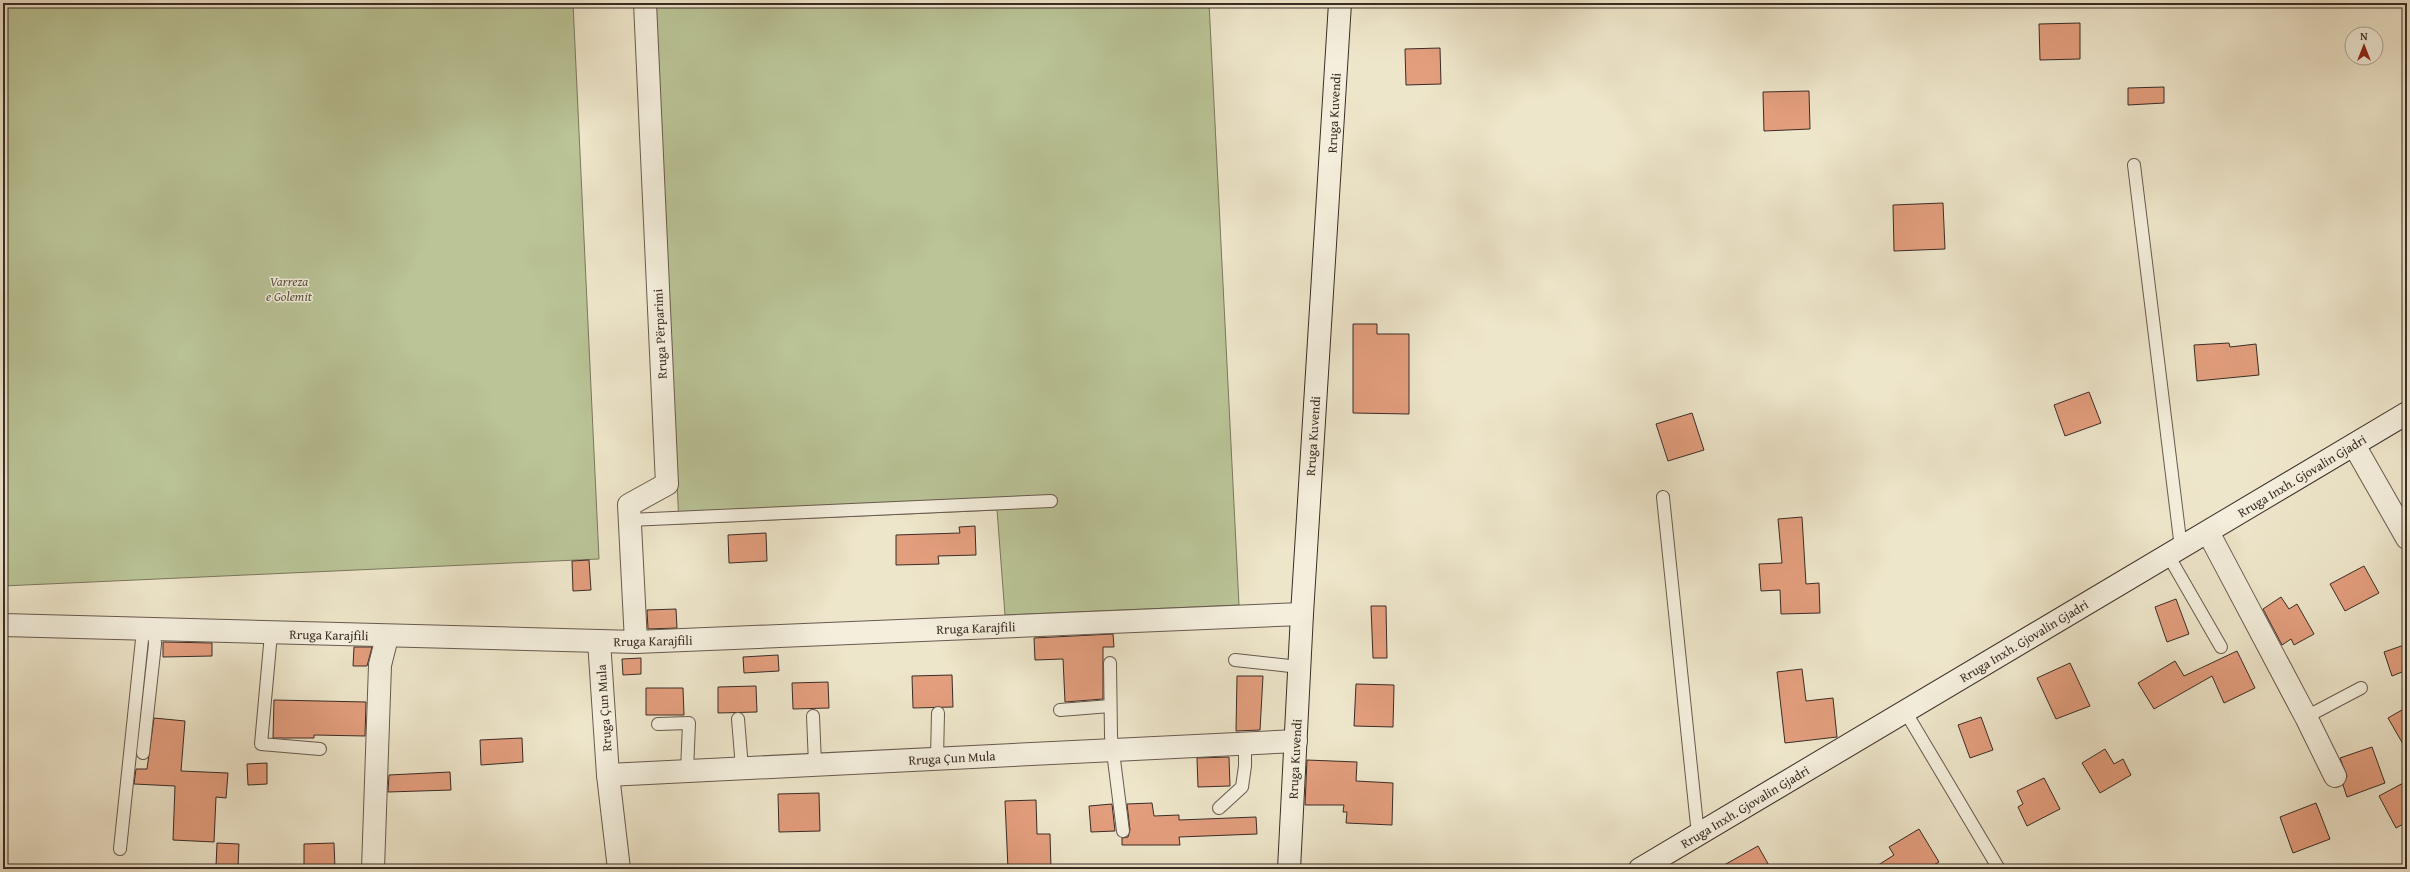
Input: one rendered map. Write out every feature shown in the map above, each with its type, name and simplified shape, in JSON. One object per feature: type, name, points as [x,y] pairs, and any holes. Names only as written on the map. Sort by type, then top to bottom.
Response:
[{"type":"street","name":"Rruga Përparimi","points":[[636,642],[628,506],[667,484],[645,3]]},
{"type":"street","name":"Rruga Kuvendi","points":[[1289,869],[1302,614],[1340,3]]},
{"type":"street","name":"Rruga Inxh. Gjovalin Gjadri","points":[[1640,869],[2407,414]]},
{"type":"street","points":[[2354,445],[2407,538]]},
{"type":"street","points":[[2208,532],[2306,716],[2335,776]]},
{"type":"street","name":"Rruga Karajfili","points":[[3,625],[271,634],[636,642],[1302,614]]},
{"type":"street","points":[[373,869],[380,665],[387,636]]},
{"type":"street","name":"Rruga Çun Mula","points":[[600,641],[608,775],[619,869]]},
{"type":"street","name":"Rruga Çun Mula","points":[[608,775],[1296,741]]},
{"type":"lane","points":[[2134,165],[2174,552],[2221,648]]},
{"type":"lane","points":[[1663,497],[1698,835]]},
{"type":"lane","points":[[630,520],[1051,501]]},
{"type":"lane","points":[[143,753],[155,644],[148,630]]},
{"type":"lane","points":[[120,849],[148,630]]},
{"type":"lane","points":[[271,634],[261,744],[320,749]]},
{"type":"lane","points":[[1235,660],[1299,667]]},
{"type":"lane","points":[[1110,663],[1111,736],[1114,750],[1123,831]]},
{"type":"lane","points":[[2306,716],[2362,688]]},
{"type":"lane","points":[[1060,710],[1110,706]]},
{"type":"lane","points":[[1905,711],[1997,868]]},
{"type":"lane","points":[[937,758],[938,713]]},
{"type":"lane","points":[[813,716],[815,764]]},
{"type":"lane","points":[[738,719],[742,768]]},
{"type":"lane","points":[[658,724],[689,723],[687,771]]},
{"type":"lane","points":[[1219,808],[1242,787],[1245,766],[1245,743]]},
{"type":"green space","name":"Varreza e Golemit","points":[[3,3],[573,3],[599,559],[3,586]]},
{"type":"green space","points":[[654,3],[1209,3],[1239,605],[1005,615],[997,510],[679,524]]},
{"type":"building","points":[[2080,23],[2080,59],[2040,60],[2039,24]]},
{"type":"building","points":[[1440,48],[1441,84],[1406,85],[1405,49]]},
{"type":"building","points":[[2164,87],[2164,103],[2128,105],[2128,88]]},
{"type":"building","points":[[1809,91],[1810,129],[1764,131],[1763,92]]},
{"type":"building","points":[[1943,203],[1945,249],[1894,251],[1893,205]]},
{"type":"building","points":[[1353,324],[1377,324],[1377,334],[1409,334],[1409,414],[1353,413]]},
{"type":"building","points":[[2229,343],[2230,347],[2256,344],[2259,375],[2197,381],[2194,345]]},
{"type":"building","points":[[2089,392],[2101,423],[2065,436],[2054,405]]},
{"type":"building","points":[[1692,413],[1704,450],[1668,461],[1656,424]]},
{"type":"building","points":[[1802,517],[1806,584],[1819,583],[1820,613],[1781,614],[1780,590],[1761,591],[1759,564],[1782,563],[1778,519]]},
{"type":"building","points":[[975,526],[976,555],[938,556],[939,564],[896,565],[896,535],[960,533],[959,527]]},
{"type":"building","points":[[766,533],[767,561],[729,563],[728,535]]},
{"type":"building","points":[[589,560],[591,590],[573,591],[572,561]]},
{"type":"building","points":[[2364,566],[2379,593],[2345,611],[2330,584]]},
{"type":"building","points":[[2281,597],[2289,609],[2297,604],[2314,634],[2294,645],[2291,639],[2282,645],[2263,609]]},
{"type":"building","points":[[2176,599],[2189,634],[2167,642],[2155,607]]},
{"type":"building","points":[[1371,606],[1386,606],[1387,658],[1373,658]]},
{"type":"building","points":[[676,609],[677,628],[648,629],[647,610]]},
{"type":"building","points":[[1113,634],[1114,647],[1103,647],[1103,699],[1065,702],[1063,659],[1035,660],[1034,638]]},
{"type":"building","points":[[163,642],[212,643],[212,656],[163,657]]},
{"type":"building","points":[[2407,644],[2407,670],[2392,676],[2384,652]]},
{"type":"building","points":[[354,647],[372,647],[367,666],[353,666]]},
{"type":"building","points":[[2237,651],[2255,688],[2224,703],[2212,676],[2154,709],[2138,683],[2175,661],[2184,676]]},
{"type":"building","points":[[778,655],[779,671],[744,673],[743,657]]},
{"type":"building","points":[[641,658],[641,674],[623,675],[622,659]]},
{"type":"building","points":[[2070,663],[2090,706],[2056,719],[2037,678]]},
{"type":"building","points":[[1802,669],[1806,701],[1833,698],[1837,737],[1785,743],[1777,672]]},
{"type":"building","points":[[952,675],[953,707],[913,708],[912,676]]},
{"type":"building","points":[[1237,676],[1263,676],[1260,730],[1236,731]]},
{"type":"building","points":[[828,682],[829,708],[793,709],[792,683]]},
{"type":"building","points":[[1356,684],[1394,685],[1393,727],[1354,726]]},
{"type":"building","points":[[756,686],[757,712],[718,713],[718,687]]},
{"type":"building","points":[[646,688],[683,688],[684,715],[646,715]]},
{"type":"building","points":[[274,700],[366,702],[365,736],[314,735],[314,738],[273,738]]},
{"type":"building","points":[[2407,707],[2407,751],[2388,718]]},
{"type":"building","points":[[1981,717],[1993,750],[1970,758],[1958,725]]},
{"type":"building","points":[[154,718],[185,721],[181,771],[228,773],[226,798],[216,797],[214,842],[173,840],[175,786],[134,784],[136,769],[147,769]]},
{"type":"building","points":[[522,738],[523,762],[481,765],[480,740]]},
{"type":"building","points":[[2372,747],[2385,783],[2347,797],[2343,785],[2347,776],[2340,758]]},
{"type":"building","points":[[2105,749],[2114,764],[2123,759],[2131,775],[2100,793],[2082,763]]},
{"type":"building","points":[[1229,757],[1230,786],[1198,787],[1197,758]]},
{"type":"building","points":[[1307,760],[1357,762],[1356,781],[1393,783],[1392,825],[1346,823],[1347,812],[1343,812],[1344,805],[1305,805]]},
{"type":"building","points":[[267,763],[267,784],[248,785],[247,764]]},
{"type":"building","points":[[450,772],[451,790],[388,792],[389,775]]},
{"type":"building","points":[[2044,778],[2060,809],[2027,826],[2018,807],[2023,804],[2017,791]]},
{"type":"building","points":[[2407,781],[2407,822],[2396,828],[2379,796]]},
{"type":"building","points":[[819,793],[820,831],[779,832],[778,794]]},
{"type":"building","points":[[1036,800],[1037,834],[1050,834],[1051,869],[1008,869],[1005,801]]},
{"type":"building","points":[[1152,803],[1154,816],[1179,815],[1179,820],[1256,817],[1257,834],[1179,837],[1180,845],[1122,845],[1122,838],[1128,837],[1130,830],[1127,804]]},
{"type":"building","points":[[2316,803],[2330,839],[2293,853],[2280,817]]},
{"type":"building","points":[[1112,804],[1115,831],[1091,832],[1089,806]]},
{"type":"building","points":[[1919,829],[1939,862],[1927,869],[1872,869],[1894,855],[1889,847]]},
{"type":"building","points":[[217,843],[239,844],[238,867],[216,866]]},
{"type":"building","points":[[334,843],[335,869],[304,869],[304,844]]},
{"type":"building","points":[[1758,846],[1771,869],[1717,869]]}]
